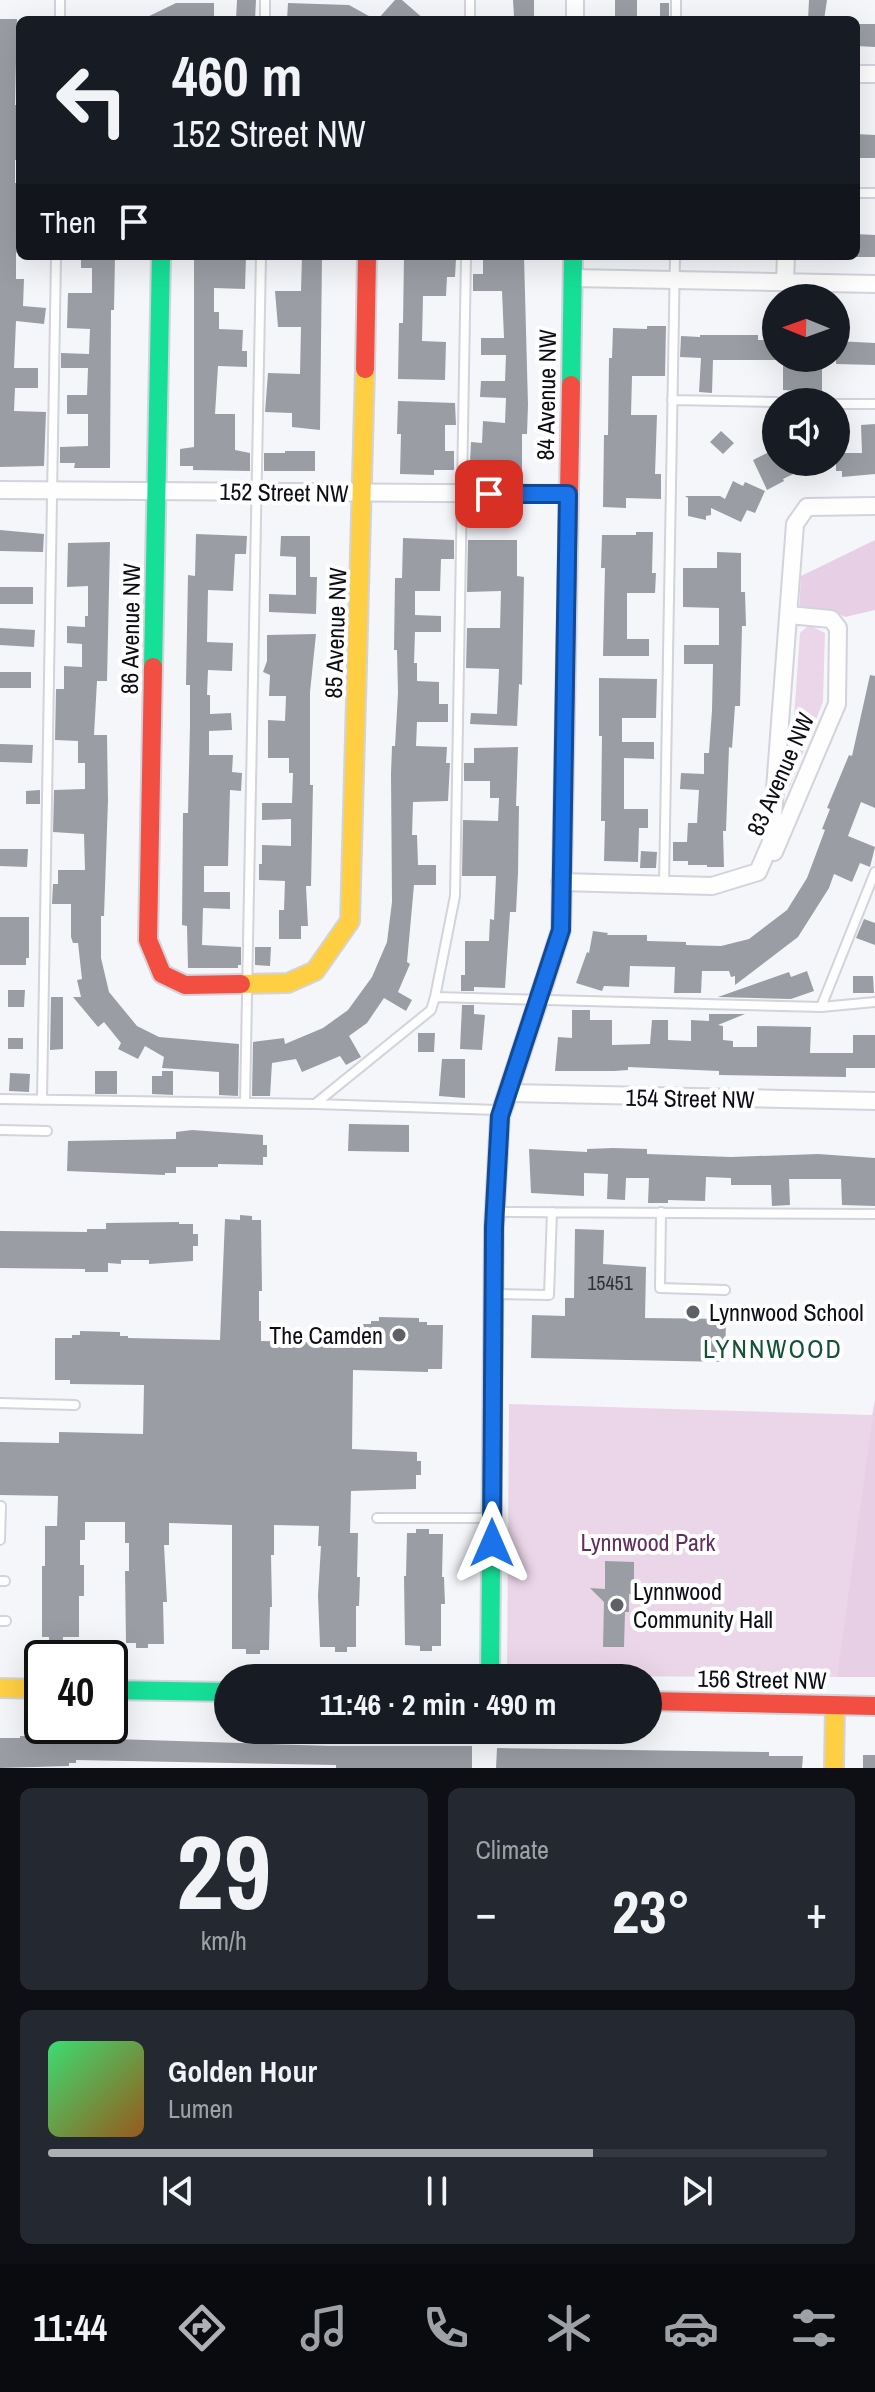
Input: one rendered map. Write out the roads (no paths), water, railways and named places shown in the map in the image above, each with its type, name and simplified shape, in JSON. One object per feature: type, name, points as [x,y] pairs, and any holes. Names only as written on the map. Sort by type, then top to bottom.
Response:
[{"type":"street","name":"86 Avenue NW","points":[[161,260],[148,940],[162,974],[185,985],[247,984]]},
{"type":"street","name":"85 Avenue NW","points":[[247,984],[288,983],[315,971],[350,921],[367,260]]},
{"type":"street","name":"84 Avenue NW","points":[[490,1664],[495,1212],[506,1102],[561,930],[573,260]]},
{"type":"street","points":[[785,280],[786,260]]},
{"type":"street","points":[[573,278],[875,284]]},
{"type":"street","name":"152 Street NW","points":[[0,490],[568,494]]},
{"type":"street","name":"83 Avenue NW","points":[[758,872],[771,842],[795,524],[807,507],[875,506]]},
{"type":"street","name":"83 Avenue NW","points":[[758,872],[778,846],[837,704],[838,628],[831,619],[789,615]]},
{"type":"street","points":[[560,882],[712,886],[758,872]]},
{"type":"street","name":"154 Street NW","points":[[506,1102],[873,1102]]},
{"type":"street","points":[[0,1688],[24,1689]]},
{"type":"street","points":[[128,1690],[214,1692]]},
{"type":"street","name":"156 Street NW","points":[[662,1701],[875,1706]]},
{"type":"street","points":[[834,1768],[835,1705]]},
{"type":"lane","points":[[42,1100],[56,260]]},
{"type":"lane","points":[[245,1102],[261,260]]},
{"type":"lane","points":[[315,1104],[431,1010],[455,896],[466,260]]},
{"type":"lane","points":[[664,885],[675,260]]},
{"type":"lane","points":[[672,400],[762,402]]},
{"type":"lane","points":[[850,404],[875,404]]},
{"type":"lane","points":[[821,1007],[875,872]]},
{"type":"lane","points":[[435,997],[821,1007],[875,1002]]},
{"type":"lane","points":[[0,1099],[315,1104],[506,1102]]},
{"type":"lane","points":[[0,1130],[47,1131]]},
{"type":"lane","points":[[495,1212],[875,1214]]},
{"type":"lane","points":[[494,1294],[549,1295],[552,1212]]},
{"type":"lane","points":[[661,1212],[660,1288],[725,1290]]},
{"type":"lane","points":[[0,1403],[75,1405]]},
{"type":"lane","points":[[0,1540],[1,1506]]},
{"type":"lane","points":[[377,1518],[492,1518]]},
{"type":"place","name":"Lynnwood School","points":[[693,1312]]},
{"type":"place","name":"The Camden","points":[[399,1335]]},
{"type":"place","name":"Lynnwood Community Hall","points":[[617,1605]]},
{"type":"district","name":"LYNNWOOD","points":[[773,1348]]},
{"type":"park label","name":"Lynnwood Park","points":[[648,1542]]}]
